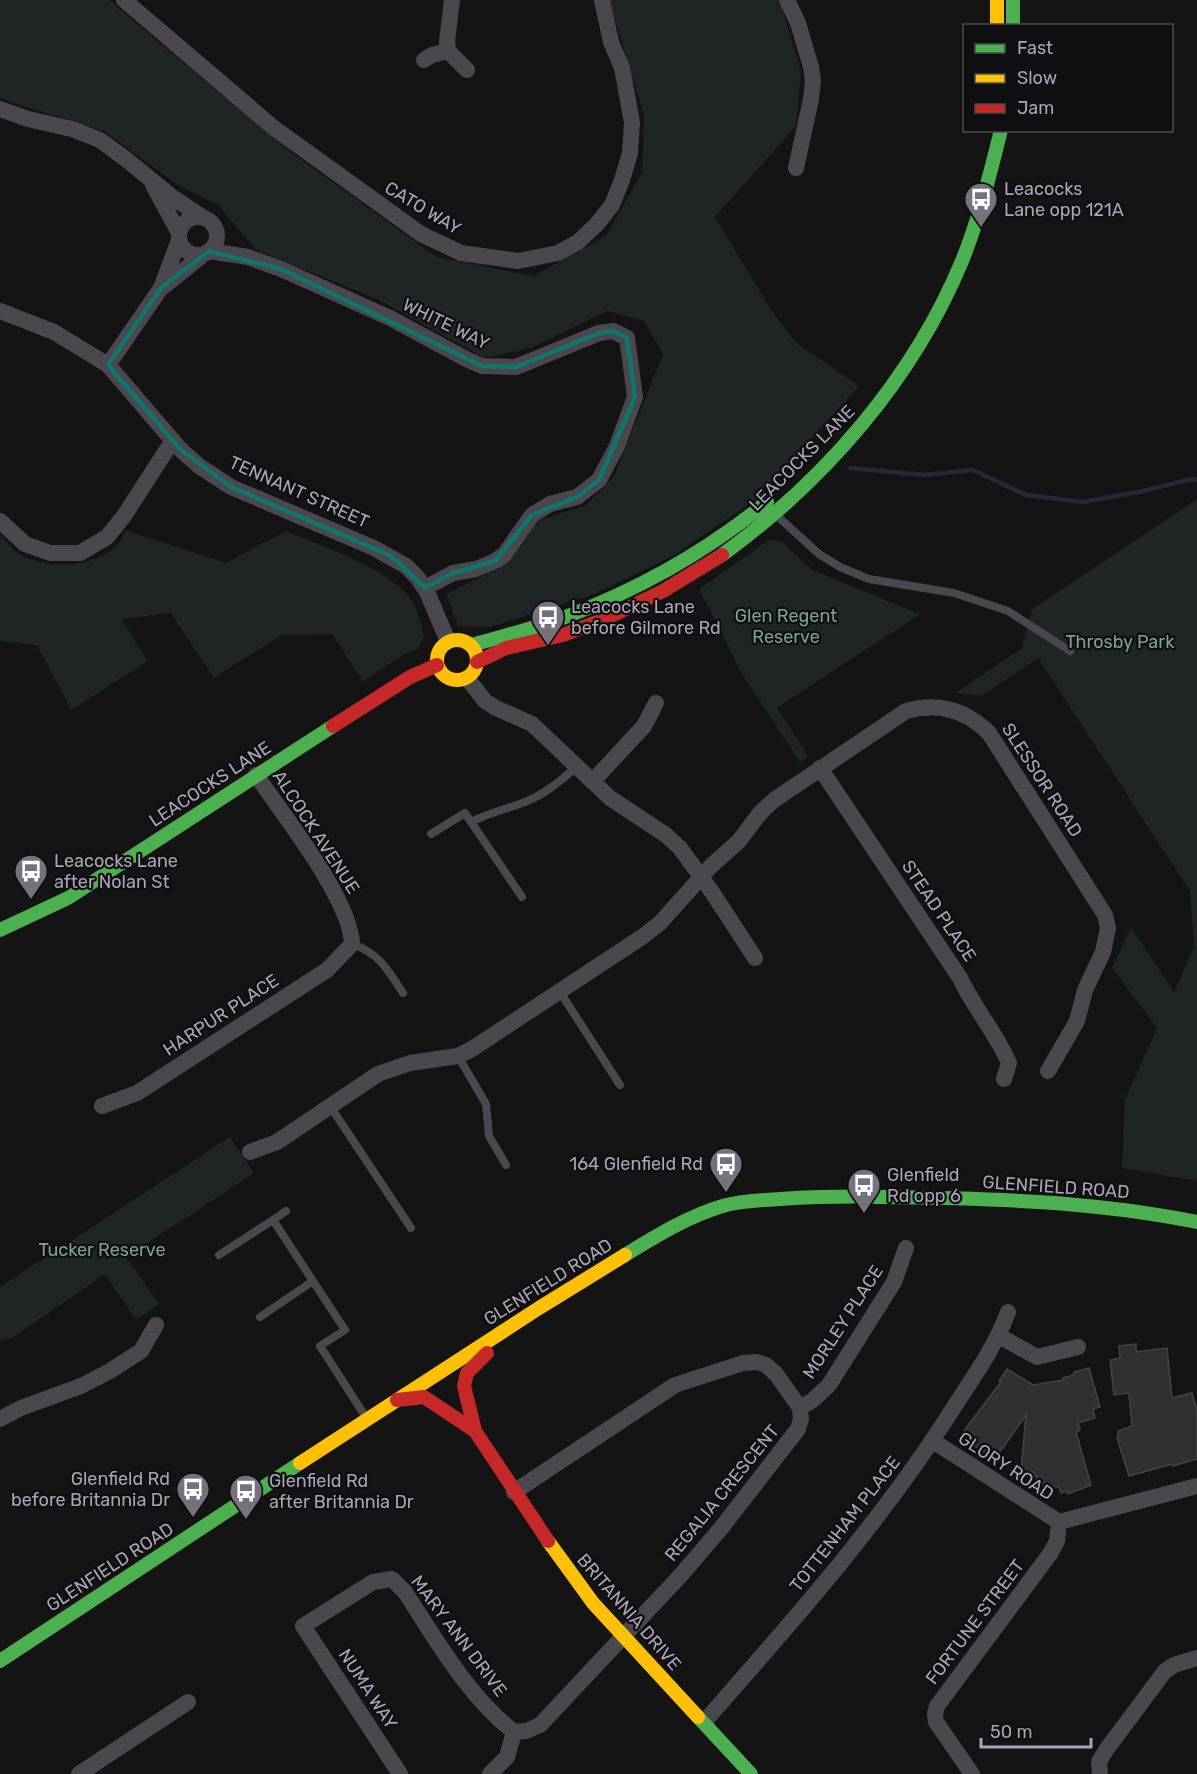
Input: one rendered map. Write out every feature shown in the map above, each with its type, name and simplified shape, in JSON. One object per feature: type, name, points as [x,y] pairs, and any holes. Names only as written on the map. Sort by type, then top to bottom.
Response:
[{"type":"street","name":"CATO WAY","points":[[124,0],[274,128],[421,234],[461,254],[518,261],[558,253],[578,242],[597,224],[612,205],[622,180],[630,153],[632,122],[622,68],[611,42],[602,0]]},
{"type":"street","points":[[452,0],[448,51],[467,70]]},
{"type":"street","points":[[787,0],[798,23],[813,80],[796,168]]},
{"type":"street","points":[[997,0],[997,24]]},
{"type":"street","points":[[1013,0],[1013,24]]},
{"type":"street","points":[[424,60],[432,55],[448,51]]},
{"type":"street","points":[[0,109],[86,134],[127,160],[152,181],[213,223],[217,236],[216,241],[207,252],[161,288]]},
{"type":"street","points":[[967,205],[981,161],[986,132]]},
{"type":"street","name":"LEACOCKS LANE","points":[[477,662],[498,651],[571,632],[616,614],[665,590],[710,562],[775,514],[853,436],[894,383],[930,326],[954,278],[978,217],[1000,132]]},
{"type":"street","points":[[152,181],[184,249],[194,254],[207,252]]},
{"type":"street","points":[[108,365],[161,288],[181,227],[190,218],[202,217]]},
{"type":"street","name":"WHITE WAY","points":[[217,236],[248,257]]},
{"type":"street","name":"WHITE WAY","points":[[207,252],[248,257],[281,269],[390,318],[482,366],[516,367],[599,333],[613,331],[627,338],[635,397],[617,446],[599,480],[577,497],[550,504],[532,515],[504,555],[495,561],[476,569],[453,573],[425,588]]},
{"type":"street","name":"TENNANT STREET","points":[[0,311],[54,332],[108,365],[173,440],[200,466],[231,487],[391,556],[411,572],[425,588],[448,641]]},
{"type":"street","name":"LEACOCKS LANE","points":[[799,471],[830,442],[869,397],[906,339]]},
{"type":"street","points":[[0,521],[25,544],[50,553],[80,553],[107,537],[124,516],[173,440]]},
{"type":"street","name":"LEACOCKS LANE","points":[[471,645],[556,620],[659,574],[702,548],[764,504],[777,492]]},
{"type":"street","points":[[457,639],[471,645],[476,653],[477,662],[474,671],[467,678],[456,680],[441,674],[437,665],[439,650],[448,641],[457,639]]},
{"type":"street","name":"LEACOCKS LANE","points":[[0,930],[68,898],[410,677],[437,665]]},
{"type":"street","points":[[467,678],[485,701],[532,724],[610,798],[666,835],[680,848],[755,958]]},
{"type":"street","points":[[592,782],[645,726],[656,703]]},
{"type":"street","name":"SLESSOR ROAD","points":[[458,1056],[560,992],[660,923],[701,876],[739,841],[774,800],[906,711],[922,706],[951,708],[965,714],[977,721],[994,739],[1100,903],[1105,915],[1107,928],[1103,952],[1085,990],[1077,1021],[1048,1071]]},
{"type":"street","name":"STEAD PLACE","points":[[820,768],[960,978],[972,1003],[1004,1051],[1010,1063],[1004,1079]]},
{"type":"street","name":"ALCOCK AVENUE","points":[[256,775],[331,885],[347,919],[352,934],[352,944]]},
{"type":"street","name":"HARPUR PLACE","points":[[102,1106],[137,1093],[327,970],[352,944]]},
{"type":"street","points":[[250,1152],[277,1142],[378,1074],[394,1067],[458,1056]]},
{"type":"street","name":"GLENFIELD ROAD","points":[[0,1661],[539,1308],[641,1245],[696,1216],[727,1205],[764,1200],[829,1196],[925,1197],[1071,1203],[1153,1212],[1197,1222]]},
{"type":"street","name":"MORLEY PLACE","points":[[800,1408],[813,1400],[829,1385],[894,1282],[906,1248]]},
{"type":"street","name":"BRITANNIA DRIVE","points":[[539,1308],[467,1373],[464,1386],[475,1431],[566,1568],[623,1636],[751,1774]]},
{"type":"street","name":"TOTTENHAM PLACE","points":[[704,1722],[844,1561],[933,1441],[999,1336],[1008,1312]]},
{"type":"street","points":[[0,1419],[21,1408],[81,1386],[110,1371],[141,1351],[156,1325]]},
{"type":"street","points":[[999,1336],[1037,1357],[1078,1347]]},
{"type":"street","points":[[514,1492],[675,1385],[743,1363],[757,1362],[766,1365],[776,1374],[800,1408]]},
{"type":"street","name":"BRITANNIA DRIVE","points":[[397,1400],[424,1397],[475,1431]]},
{"type":"street","name":"REGALIA CRESCENT","points":[[623,1636],[681,1575],[766,1471],[798,1429],[801,1419],[800,1408]]},
{"type":"street","name":"GLORY ROAD","points":[[933,1441],[1049,1518],[1059,1522],[1197,1486]]},
{"type":"street","name":"FORTUNE STREET","points":[[972,1774],[936,1722],[937,1706],[1050,1554],[1057,1541],[1059,1522]]},
{"type":"street","name":"MARY ANN DRIVE","points":[[303,1626],[373,1582],[392,1580],[405,1592],[469,1688],[497,1719],[514,1732]]},
{"type":"street","name":"NUMA WAY","points":[[303,1626],[400,1774]]},
{"type":"street","points":[[490,1774],[507,1757],[514,1732],[526,1731],[540,1725],[623,1636]]},
{"type":"street","points":[[1100,1774],[1099,1762],[1106,1750],[1165,1671],[1174,1665],[1197,1658]]},
{"type":"street","points":[[79,1774],[105,1767],[188,1702]]},
{"type":"lane","points":[[764,504],[819,554],[840,567],[869,579],[954,593],[1008,611],[1070,651]]},
{"type":"lane","points":[[471,822],[502,808],[526,801],[576,767]]},
{"type":"lane","points":[[431,834],[465,813],[522,897]]},
{"type":"lane","points":[[352,944],[369,950],[388,970],[403,993]]},
{"type":"lane","points":[[560,992],[620,1086]]},
{"type":"lane","points":[[458,1056],[486,1104],[489,1136],[506,1165]]},
{"type":"lane","points":[[330,1106],[411,1228]]},
{"type":"lane","points":[[219,1255],[286,1211]]},
{"type":"lane","points":[[273,1220],[345,1330],[320,1346],[367,1419]]},
{"type":"lane","points":[[260,1317],[313,1281]]},
{"type":"highlighted area","points":[[209,251],[281,269],[482,366],[516,367],[599,333],[613,331],[627,338],[635,397],[599,480],[577,497],[532,515],[495,561],[453,573],[425,588],[391,556],[231,487],[180,449],[108,365],[161,288]]},
{"type":"green space","points":[[0,0],[109,0],[292,153],[437,257],[534,276],[606,236],[642,172],[644,115],[609,0],[777,0],[782,7],[801,71],[796,126],[715,217],[772,311],[796,343],[859,386],[758,498],[673,556],[592,595],[490,627],[458,626],[446,594],[501,567],[538,520],[585,506],[614,476],[663,354],[644,321],[607,311],[531,348],[484,358],[377,299],[256,250],[218,205],[176,184],[104,131],[0,97]]},
{"type":"green space","name":"Throsby Park","points":[[1197,499],[1197,1181],[1122,1168],[1125,1099],[1157,1028],[1112,968],[1131,927],[1174,992],[1194,947],[1190,891],[1038,658],[981,696],[955,693],[1022,648],[1032,609]]},
{"type":"green space","points":[[125,530],[226,563],[286,531],[336,551],[389,579],[412,601],[424,636],[418,648],[401,656],[363,681],[332,634],[281,635],[214,678],[171,613],[121,619],[148,661],[71,710],[37,645],[0,641],[0,534],[19,554],[32,560],[63,564],[80,563],[109,552],[119,543]]},
{"type":"green space","name":"Glen Regent Reserve","points":[[769,540],[781,541],[812,570],[920,614],[777,708],[808,756],[800,762],[743,676],[699,589]]},
{"type":"green space","name":"Tucker Reserve","points":[[230,1137],[254,1173],[126,1257],[159,1304],[136,1320],[105,1274],[12,1338],[0,1340],[0,1287]]},
{"type":"building","points":[[1136,1344],[1136,1352],[1167,1348],[1172,1398],[1192,1393],[1197,1411],[1197,1459],[1129,1476],[1117,1438],[1118,1431],[1132,1426],[1129,1393],[1114,1395],[1110,1360],[1120,1358],[1119,1346]]},
{"type":"building","points":[[1089,1368],[1100,1407],[1093,1409],[1095,1418],[1078,1423],[1080,1430],[1076,1432],[1091,1485],[1068,1494],[1067,1491],[1061,1493],[1059,1487],[1043,1485],[1043,1482],[1036,1481],[1037,1476],[1034,1476],[1034,1472],[1021,1471],[1026,1415],[995,1459],[962,1438],[965,1435],[962,1434],[1001,1382],[999,1381],[1007,1369],[1033,1385],[1064,1380],[1063,1378],[1074,1375],[1074,1372]]},
{"type":"waterway","points":[[850,468],[924,475],[973,470],[1026,495],[1083,502],[1192,479],[1197,480]]},
{"type":"traffic: fast","points":[[1013,0],[1013,24]]},
{"type":"traffic: fast","points":[[722,555],[796,494],[830,460],[892,386],[942,304],[962,261],[984,196],[1000,132]]},
{"type":"traffic: fast","points":[[471,645],[556,620],[621,594],[697,552],[767,502]]},
{"type":"traffic: fast","points":[[0,930],[68,898],[333,726]]},
{"type":"traffic: fast","points":[[625,1255],[699,1214],[726,1205],[780,1199],[960,1198],[1039,1202],[1118,1209],[1197,1222]]},
{"type":"traffic: fast","points":[[0,1661],[300,1463]]},
{"type":"traffic: fast","points":[[698,1717],[751,1774]]},
{"type":"traffic: slow","points":[[997,0],[997,24]]},
{"type":"traffic: slow","points":[[457,640],[465,641],[471,646],[476,652],[477,660],[476,668],[471,674],[465,679],[457,680],[449,679],[443,674],[438,668],[437,660],[438,652],[443,646],[449,641],[457,640]]},
{"type":"traffic: slow","points":[[300,1463],[625,1255]]},
{"type":"traffic: slow","points":[[548,1541],[593,1603],[698,1717]]},
{"type":"traffic: jam","points":[[477,662],[506,648],[563,635],[607,618],[663,591],[722,555]]},
{"type":"traffic: jam","points":[[333,726],[410,677],[437,665]]},
{"type":"traffic: jam","points":[[487,1353],[467,1373],[464,1386],[475,1431],[548,1541]]},
{"type":"traffic: jam","points":[[397,1400],[424,1397],[475,1431]]},
{"type":"place","name":"Leacocks Lane opp 121A","points":[[981,228]]},
{"type":"place","name":"Leacocks Lane before Gilmore Rd","points":[[548,646]]},
{"type":"place","name":"Leacocks Lane after Nolan St","points":[[31,900]]},
{"type":"place","name":"164 Glenfield Rd","points":[[726,1193]]},
{"type":"place","name":"Glenfield Rd opp 6","points":[[864,1214]]},
{"type":"place","name":"Glenfield Rd before Britannia Dr","points":[[193,1518]]},
{"type":"place","name":"Glenfield Rd after Britannia Dr","points":[[246,1520]]}]
